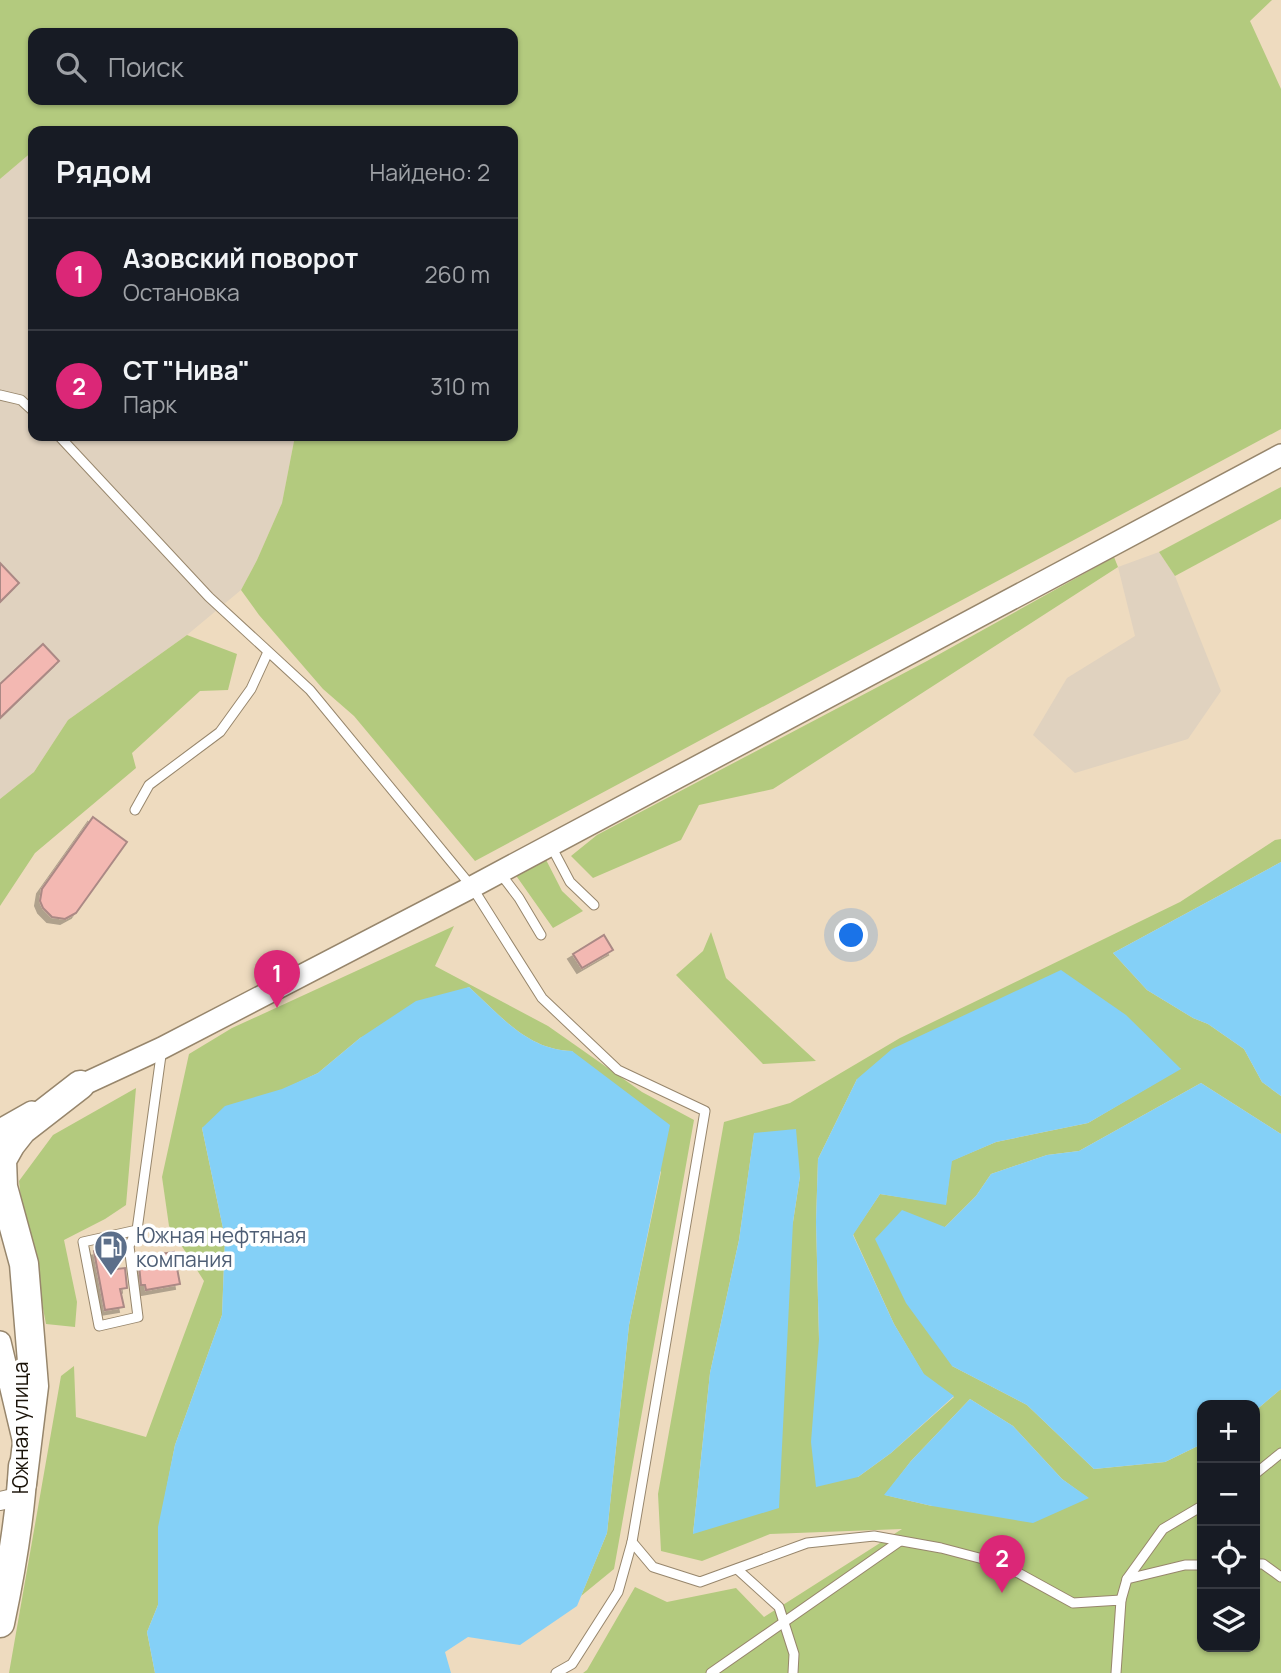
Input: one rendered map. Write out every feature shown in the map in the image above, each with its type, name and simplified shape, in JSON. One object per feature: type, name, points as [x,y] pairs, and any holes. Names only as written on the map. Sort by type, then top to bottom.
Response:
[{"type":"highway","points":[[15,1494],[34,1386],[24,1264],[3,1187],[2,1160],[10,1144],[22,1130],[71,1090]]},
{"type":"highway","name":"Южная улица","points":[[0,1234],[21,1363],[24,1444],[15,1494],[9,1580],[0,1623]]},
{"type":"street","points":[[0,1111],[20,1109],[71,1090],[162,1048],[551,846],[1281,455]]},
{"type":"street","points":[[0,1130],[71,1090]]},
{"type":"street","points":[[0,1342],[24,1444]]},
{"type":"lane","points":[[0,395],[21,400],[28,406]]},
{"type":"lane","points":[[64,441],[209,597],[310,691],[472,887],[542,998],[618,1070],[705,1111],[632,1542],[618,1592],[572,1664],[556,1673]]},
{"type":"lane","points":[[135,810],[149,785],[220,732],[251,689],[268,652]]},
{"type":"lane","points":[[551,846],[570,883],[594,905]]},
{"type":"lane","points":[[500,873],[519,898],[541,936]]},
{"type":"lane","points":[[137,1230],[83,1242],[99,1326],[138,1317],[129,1246],[137,1230],[162,1048]]},
{"type":"lane","points":[[1260,1470],[1281,1453]]},
{"type":"lane","points":[[1116,1673],[1121,1600],[1127,1579],[1163,1529],[1197,1509]]},
{"type":"lane","points":[[632,1542],[653,1567],[700,1583],[807,1543],[874,1536],[941,1548],[1002,1564],[1073,1603],[1121,1600]]},
{"type":"lane","points":[[711,1673],[900,1541]]},
{"type":"lane","points":[[1260,1563],[1281,1577]]},
{"type":"lane","points":[[1127,1579],[1185,1565],[1197,1565]]},
{"type":"lane","points":[[737,1569],[779,1607],[794,1654],[793,1673]]},
{"type":"shaded area","points":[[28,155],[28,441],[294,441],[282,503],[241,590],[187,635],[68,720],[34,772],[0,799],[0,179]]},
{"type":"shaded area","points":[[1159,552],[1175,576],[1221,691],[1188,739],[1075,773],[1033,735],[1067,678],[1135,636],[1118,567]]},
{"type":"green space","points":[[0,0],[1272,0],[1250,21],[1281,89],[1281,429],[475,861],[354,716],[323,689],[241,590],[282,503],[294,441],[518,441],[518,126],[28,126],[28,155],[0,179]]},
{"type":"green space","points":[[1281,487],[1281,519],[1175,576],[1159,552]]},
{"type":"green space","points":[[1114,557],[1118,567],[773,789],[699,805],[681,840],[593,878],[571,856],[597,835],[927,661]]},
{"type":"green space","points":[[187,635],[237,654],[228,690],[200,691],[132,753],[136,768],[35,853],[0,906],[0,799],[34,772],[68,720]]},
{"type":"green space","points":[[1281,839],[1281,862],[1113,953],[1147,990],[1208,1024],[1244,1049],[1262,1082],[1281,1096],[1281,1134],[1201,1083],[1079,1151],[1047,1155],[991,1174],[976,1196],[945,1227],[952,1366],[1027,1405],[1094,1469],[1165,1462],[1197,1446],[1197,1652],[1260,1652],[1260,1407],[1281,1389],[1281,1673],[583,1673],[635,1587],[667,1602],[736,1588],[764,1617],[902,1529],[770,1534],[702,1561],[661,1551],[658,1494],[724,1122],[790,1103],[900,1038],[1180,902],[1275,840]],"holes":[[[1181,1068],[1088,1123],[996,1142],[951,1161],[946,1204],[880,1194],[853,1234],[894,1324],[924,1375],[954,1397],[891,1453],[858,1477],[819,1339],[816,1222],[818,1159],[857,1079]],[[754,1134],[800,1176],[793,1222],[693,1534],[710,1373],[739,1240]],[[970,1399],[1013,1426],[1062,1479],[1088,1498],[932,1506],[885,1495],[911,1461]]]},
{"type":"green space","points":[[541,850],[562,891],[583,911],[553,928],[510,867]]},
{"type":"green space","points":[[454,926],[435,966],[548,1026],[642,1092],[694,1120],[614,1569],[581,1596],[607,1533],[629,1325],[661,1172],[572,1051],[541,1045],[528,1038],[469,987],[360,1038],[318,1073],[202,1128],[225,1238],[222,1315],[175,1445],[159,1527],[158,1605],[147,1632],[155,1673],[9,1673],[61,1376],[74,1366],[76,1417],[146,1437],[204,1281],[169,1226],[162,1177],[189,1054],[232,1028]]},
{"type":"green space","points":[[711,932],[726,978],[816,1061],[763,1064],[676,975],[703,951]]},
{"type":"green space","points":[[136,1088],[126,1205],[64,1240],[77,1302],[75,1327],[46,1324],[34,1261],[25,1235],[19,1181],[53,1135]]},
{"type":"water","points":[[1281,862],[1281,1096],[1262,1082],[1244,1049],[1208,1024],[1147,990],[1113,953]]},
{"type":"water","points":[[1061,970],[1126,1015],[1181,1069],[1088,1123],[996,1142],[952,1161],[946,1205],[880,1194],[853,1235],[894,1324],[924,1374],[954,1396],[891,1453],[858,1477],[816,1487],[811,1442],[819,1339],[816,1222],[818,1159],[857,1079],[892,1049]]},
{"type":"water","points":[[469,987],[528,1038],[541,1045],[572,1051],[670,1125],[629,1325],[607,1533],[577,1606],[520,1645],[468,1637],[445,1652],[451,1673],[155,1673],[147,1632],[158,1605],[158,1527],[175,1445],[222,1315],[225,1238],[202,1128],[225,1106],[282,1089],[318,1073],[360,1038],[416,1001]]},
{"type":"water","points":[[1201,1083],[1281,1134],[1281,1389],[1260,1407],[1260,1400],[1197,1400],[1197,1446],[1165,1462],[1094,1469],[1027,1405],[952,1366],[906,1303],[875,1239],[902,1210],[945,1227],[976,1196],[991,1174],[1047,1155],[1079,1151]]},
{"type":"water","points":[[796,1129],[800,1176],[793,1222],[779,1508],[693,1534],[710,1373],[739,1240],[754,1133]]},
{"type":"water","points":[[970,1399],[1013,1426],[1062,1479],[1089,1498],[1033,1523],[884,1495],[911,1461]]},
{"type":"building","points":[[0,563],[19,583],[0,602]]},
{"type":"building","points":[[43,644],[59,661],[0,718],[0,684]]},
{"type":"building","points":[[93,817],[127,842],[76,913],[65,919],[52,917],[40,901],[42,889]]},
{"type":"building","points":[[604,935],[613,950],[582,968],[573,954]]},
{"type":"building","points":[[113,1248],[117,1269],[125,1268],[127,1288],[120,1289],[124,1307],[105,1310],[94,1251]]},
{"type":"building","points":[[174,1252],[180,1284],[146,1290],[145,1285],[141,1285],[141,1257]]},
{"type":"place","name":"Азовский поворот","points":[[277,1008]]},
{"type":"place","name":"Южная нефтяная компания","points":[[111,1277]]},
{"type":"place","name":"СТ \"Нива\"","points":[[1002,1593]]}]
